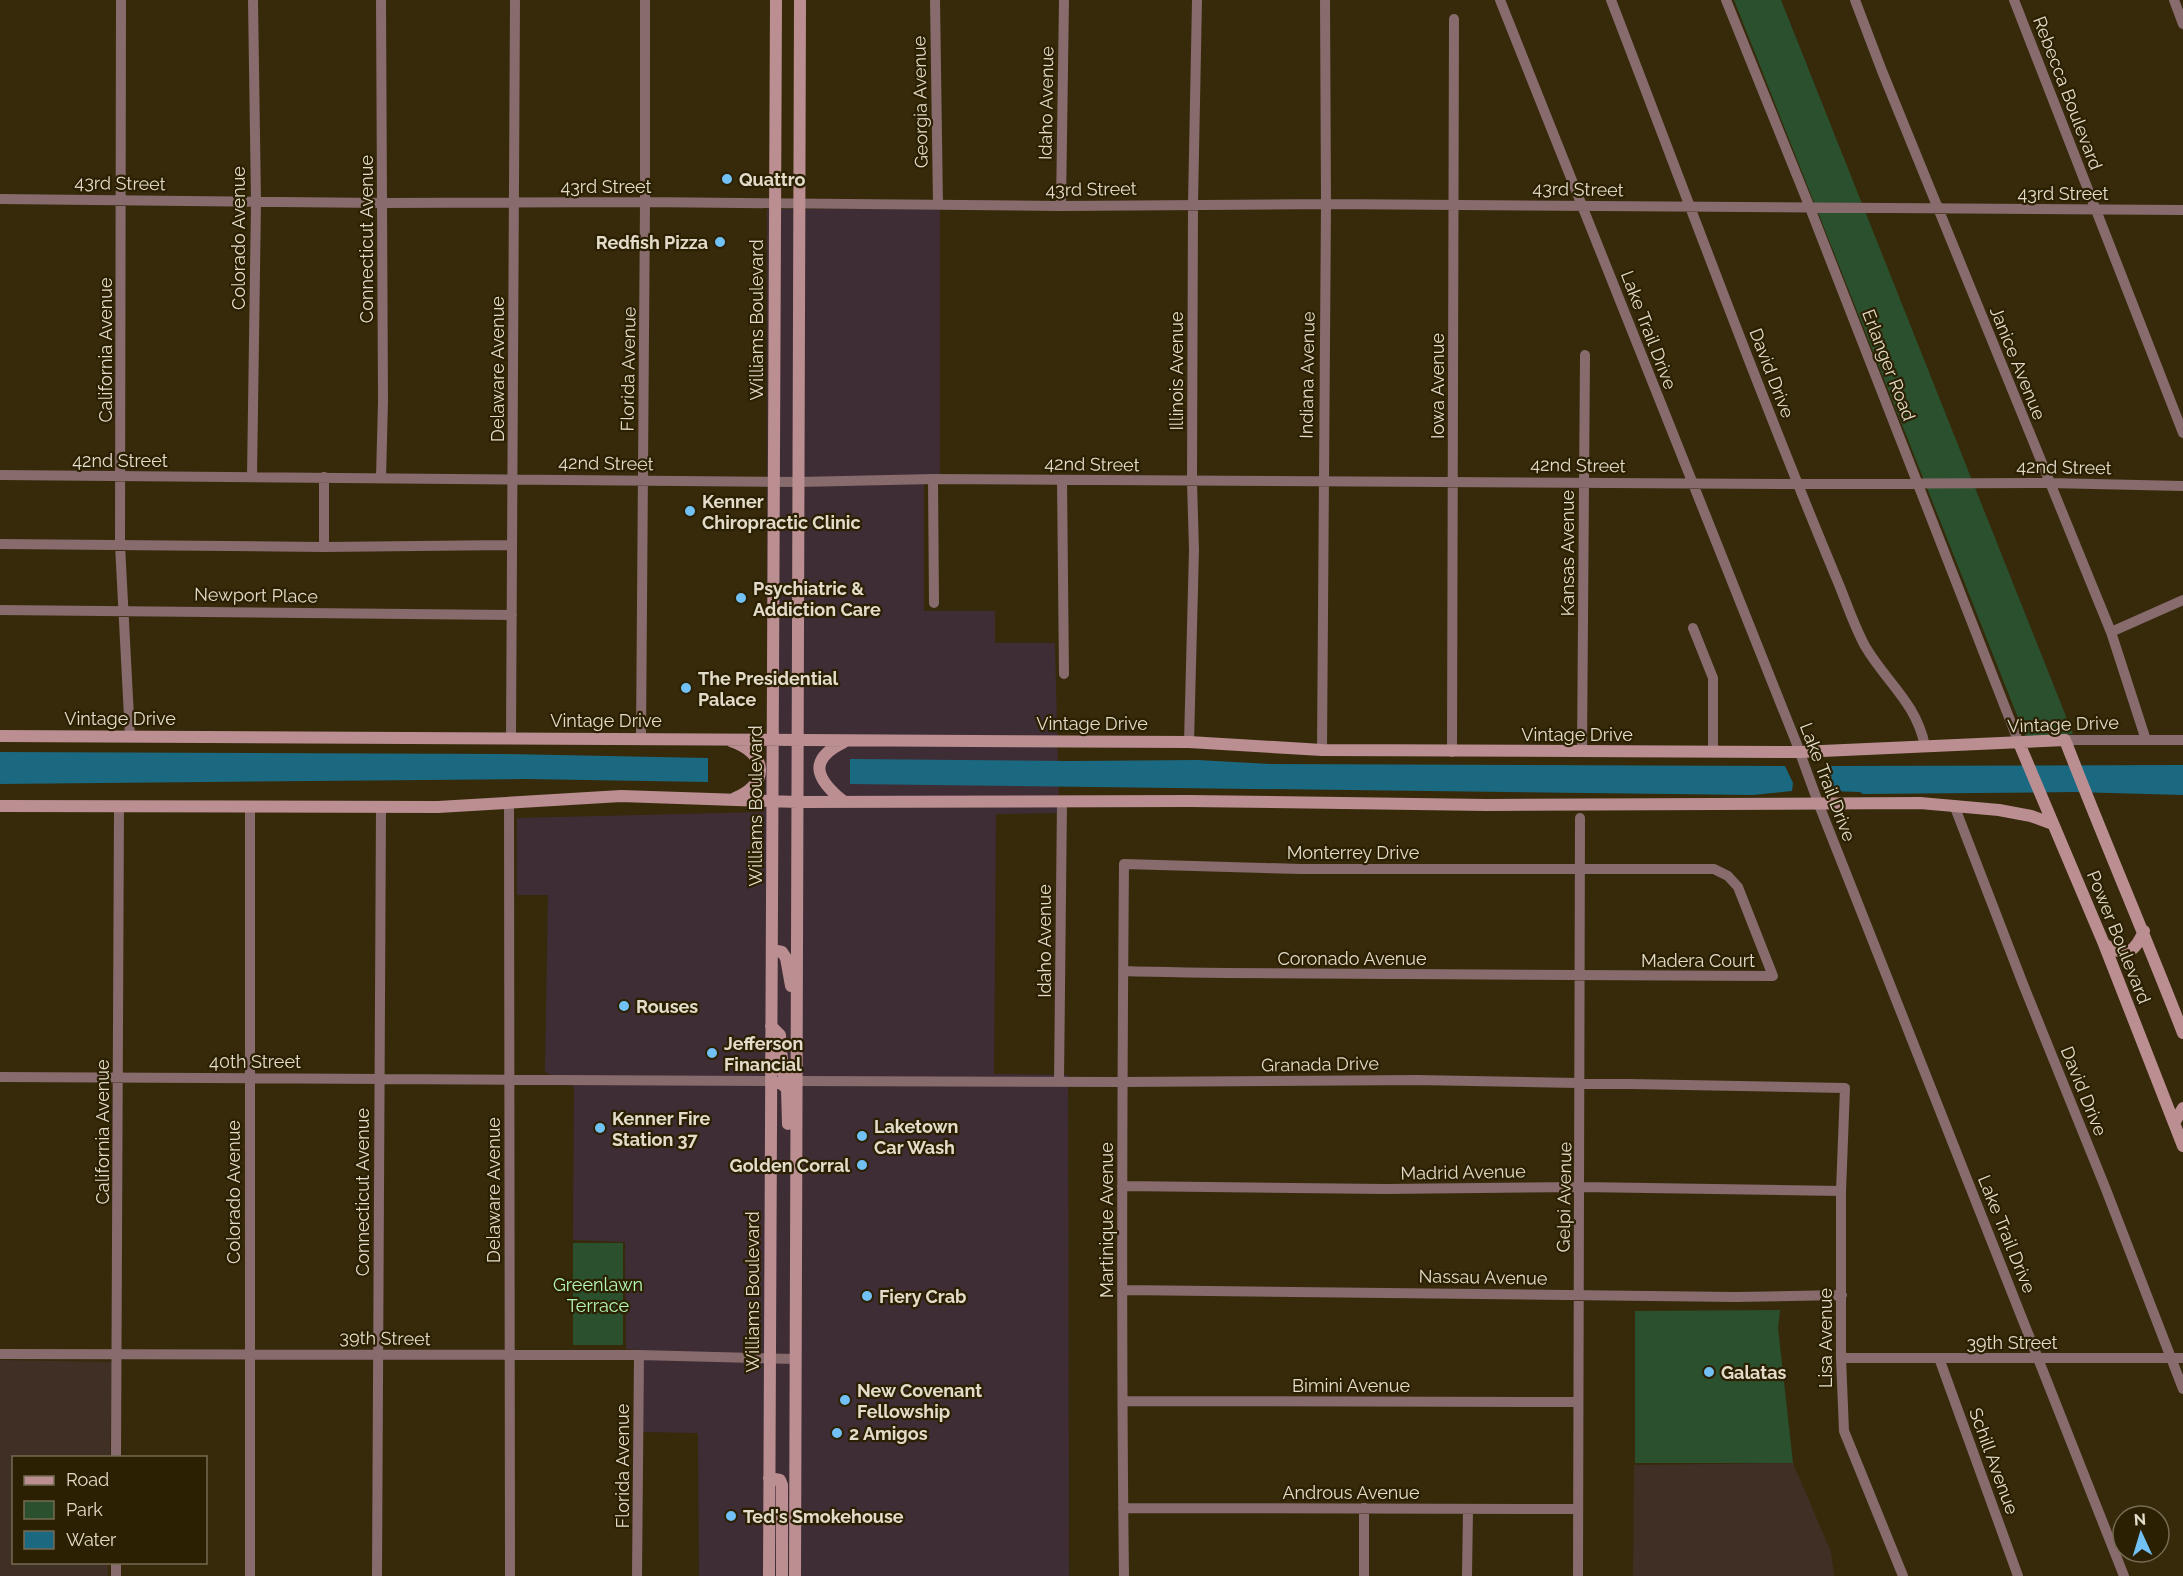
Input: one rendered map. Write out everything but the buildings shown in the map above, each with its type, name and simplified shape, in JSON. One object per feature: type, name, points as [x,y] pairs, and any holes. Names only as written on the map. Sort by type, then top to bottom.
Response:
[{"type":"street","name":"California Avenue","points":[[122,0],[120,545],[130,736]]},
{"type":"street","name":"Colorado Avenue","points":[[252,477],[256,202],[253,0]]},
{"type":"street","name":"Connecticut Avenue","points":[[381,0],[383,203],[381,478]]},
{"type":"street","name":"Delaware Avenue","points":[[511,737],[515,0]]},
{"type":"street","name":"Florida Avenue","points":[[641,738],[645,0]]},
{"type":"street","name":"Williams Boulevard","points":[[769,1576],[776,0]]},
{"type":"street","points":[[795,1576],[800,0]]},
{"type":"street","name":"Georgia Avenue","points":[[935,0],[938,205]]},
{"type":"street","name":"Idaho Avenue","points":[[1061,206],[1064,0]]},
{"type":"street","name":"Illinois Avenue","points":[[1189,742],[1194,550],[1192,482],[1197,0]]},
{"type":"street","name":"Indiana Avenue","points":[[1322,750],[1326,204],[1324,0]]},
{"type":"street","name":"Lake Trail Drive","points":[[1500,0],[1800,752],[2124,1576]]},
{"type":"street","name":"David Drive","points":[[1611,0],[1797,484],[1864,645],[1913,712],[1925,746]]},
{"type":"street","name":"Erlanger Road","points":[[1726,0],[2022,749]]},
{"type":"street","name":"Janice Avenue","points":[[1855,0],[2110,632],[2146,740]]},
{"type":"street","name":"Rebecca Boulevard","points":[[2014,0],[2151,346],[2183,433]]},
{"type":"street","points":[[2174,0],[2183,24]]},
{"type":"street","name":"Iowa Avenue","points":[[1452,752],[1454,19]]},
{"type":"street","name":"43rd Street","points":[[0,199],[1061,206],[1454,204],[1938,210],[2183,210]]},
{"type":"street","name":"Kansas Avenue","points":[[1582,752],[1585,355]]},
{"type":"street","name":"42nd Street","points":[[0,475],[774,482],[933,479],[1192,482],[2049,483],[2183,486]]},
{"type":"street","points":[[324,477],[324,547]]},
{"type":"street","points":[[933,479],[934,603]]},
{"type":"street","points":[[1062,480],[1064,674]]},
{"type":"street","points":[[0,544],[324,547],[512,545]]},
{"type":"street","points":[[2110,632],[2183,600]]},
{"type":"street","name":"Newport Place","points":[[0,610],[124,609],[512,615]]},
{"type":"street","points":[[1693,628],[1713,678],[1713,752]]},
{"type":"street","name":"Vintage Drive","points":[[0,736],[1189,742],[1322,750],[1452,752],[1800,752],[1925,746],[2022,749],[2065,740],[2183,740]]},
{"type":"street","points":[[723,738],[744,745],[752,751],[760,767],[758,781],[754,788],[731,800]]},
{"type":"street","points":[[843,801],[826,788],[819,770],[825,755],[833,747],[848,740]]},
{"type":"street","name":"Power Boulevard","points":[[2065,740],[2144,931],[2183,1033]]},
{"type":"street","name":"Power Boulevard","points":[[2022,749],[2104,944],[2183,1146]]},
{"type":"street","points":[[0,807],[381,808],[509,804],[621,796],[797,802],[1062,801],[1487,805],[1920,803],[1999,810],[2031,816],[2053,824]]},
{"type":"street","name":"Idaho Avenue","points":[[1059,1082],[1062,801]]},
{"type":"street","name":"Delaware Avenue","points":[[509,804],[510,1576]]},
{"type":"street","name":"David Drive","points":[[1954,805],[2183,1389]]},
{"type":"street","name":"California Avenue","points":[[116,1456],[119,807]]},
{"type":"street","name":"Colorado Avenue","points":[[250,807],[250,1576]]},
{"type":"street","name":"Connecticut Avenue","points":[[377,1576],[381,808]]},
{"type":"street","name":"Gelpi Avenue","points":[[1578,1576],[1581,1187],[1580,818]]},
{"type":"street","name":"Monterrey Drive","points":[[1124,864],[1301,869],[1581,868]]},
{"type":"street","name":"Martinique Avenue","points":[[1124,864],[1122,1186],[1124,1576]]},
{"type":"street","name":"Madera Court","points":[[1581,868],[1714,869],[1728,876],[1738,887],[1773,976],[1581,977]]},
{"type":"street","points":[[2104,944],[2116,952],[2130,951],[2138,945],[2144,931]]},
{"type":"street","points":[[772,950],[782,952],[786,958],[796,1023]]},
{"type":"street","name":"Coronado Avenue","points":[[1123,971],[1581,977]]},
{"type":"street","points":[[771,1026],[780,1035],[783,1073],[789,1079],[796,1081]]},
{"type":"street","name":"40th Street","points":[[0,1077],[771,1081]]},
{"type":"street","name":"Granada Drive","points":[[796,1081],[1417,1080],[1845,1088]]},
{"type":"street","points":[[771,1081],[778,1082],[787,1089],[788,1126],[796,1138]]},
{"type":"street","name":"Lisa Avenue","points":[[1845,1088],[1841,1191],[1841,1358],[1844,1431],[1903,1576]]},
{"type":"street","points":[[2174,1123],[2176,1116],[2183,1108]]},
{"type":"street","name":"Madrid Avenue","points":[[1122,1186],[1385,1189],[1581,1187],[1841,1191]]},
{"type":"street","name":"Nassau Avenue","points":[[1124,1290],[1736,1297],[1842,1296]]},
{"type":"street","name":"39th Street","points":[[0,1354],[639,1355],[795,1359]]},
{"type":"street","name":"Florida Avenue","points":[[638,1576],[639,1355]]},
{"type":"street","name":"39th Street","points":[[1841,1358],[2183,1358]]},
{"type":"street","name":"Schill Avenue","points":[[1939,1358],[2018,1576]]},
{"type":"street","name":"Bimini Avenue","points":[[1124,1401],[1578,1402]]},
{"type":"street","points":[[770,1478],[780,1480],[782,1485],[782,1576]]},
{"type":"street","name":"Androus Avenue","points":[[1123,1508],[1578,1509]]},
{"type":"street","points":[[1364,1508],[1364,1576]]},
{"type":"street","points":[[1467,1576],[1468,1509]]},
{"type":"shaded area","points":[[767,209],[940,209],[940,475],[924,476],[924,611],[995,611],[995,643],[1055,643],[1059,813],[996,814],[994,1074],[1068,1075],[1069,1576],[699,1576],[698,1433],[643,1432],[643,1350],[626,1349],[625,1242],[573,1240],[574,1087],[545,1072],[548,895],[517,895],[517,818],[764,812],[767,729]]},
{"type":"shaded area","points":[[0,1360],[112,1362],[110,1456],[12,1456],[12,1564],[108,1564],[108,1576],[0,1576]]},
{"type":"shaded area","points":[[1793,1463],[1831,1552],[1834,1576],[1633,1576],[1634,1465]]},
{"type":"green space","points":[[1734,0],[1781,0],[2073,734],[2026,738]]},
{"type":"green space","name":"Greenlawn Terrace","points":[[573,1243],[623,1243],[623,1345],[573,1345]]},
{"type":"green space","name":"Galatas","points":[[1780,1310],[1778,1328],[1793,1463],[1635,1463],[1635,1311]]},
{"type":"water","points":[[0,752],[503,754],[708,758],[708,782],[525,779],[0,784]]},
{"type":"water","points":[[850,759],[1198,760],[1270,764],[1785,766],[1793,783],[1792,791],[1753,795],[850,784]]},
{"type":"water","points":[[2183,765],[2183,795],[2074,792],[1863,794],[1829,791],[1820,770],[1832,766]]},
{"type":"place","name":"Quattro","points":[[727,179]]},
{"type":"place","name":"Redfish Pizza","points":[[720,242]]},
{"type":"place","name":"Kenner Chiropractic Clinic","points":[[690,511]]},
{"type":"place","name":"Psychiatric & Addiction Care","points":[[741,598]]},
{"type":"place","name":"The Presidential Palace","points":[[686,688]]},
{"type":"place","name":"Rouses","points":[[624,1006]]},
{"type":"place","name":"Jefferson Financial","points":[[712,1053]]},
{"type":"place","name":"Kenner Fire Station 37","points":[[600,1128]]},
{"type":"place","name":"Laketown Car Wash","points":[[862,1136]]},
{"type":"place","name":"Golden Corral","points":[[862,1165]]},
{"type":"place","name":"Fiery Crab","points":[[867,1296]]},
{"type":"place","name":"Galatas","points":[[1709,1372]]},
{"type":"place","name":"New Covenant Fellowship","points":[[845,1400]]},
{"type":"place","name":"2 Amigos","points":[[837,1433]]},
{"type":"place","name":"Ted's Smokehouse","points":[[731,1516]]}]
